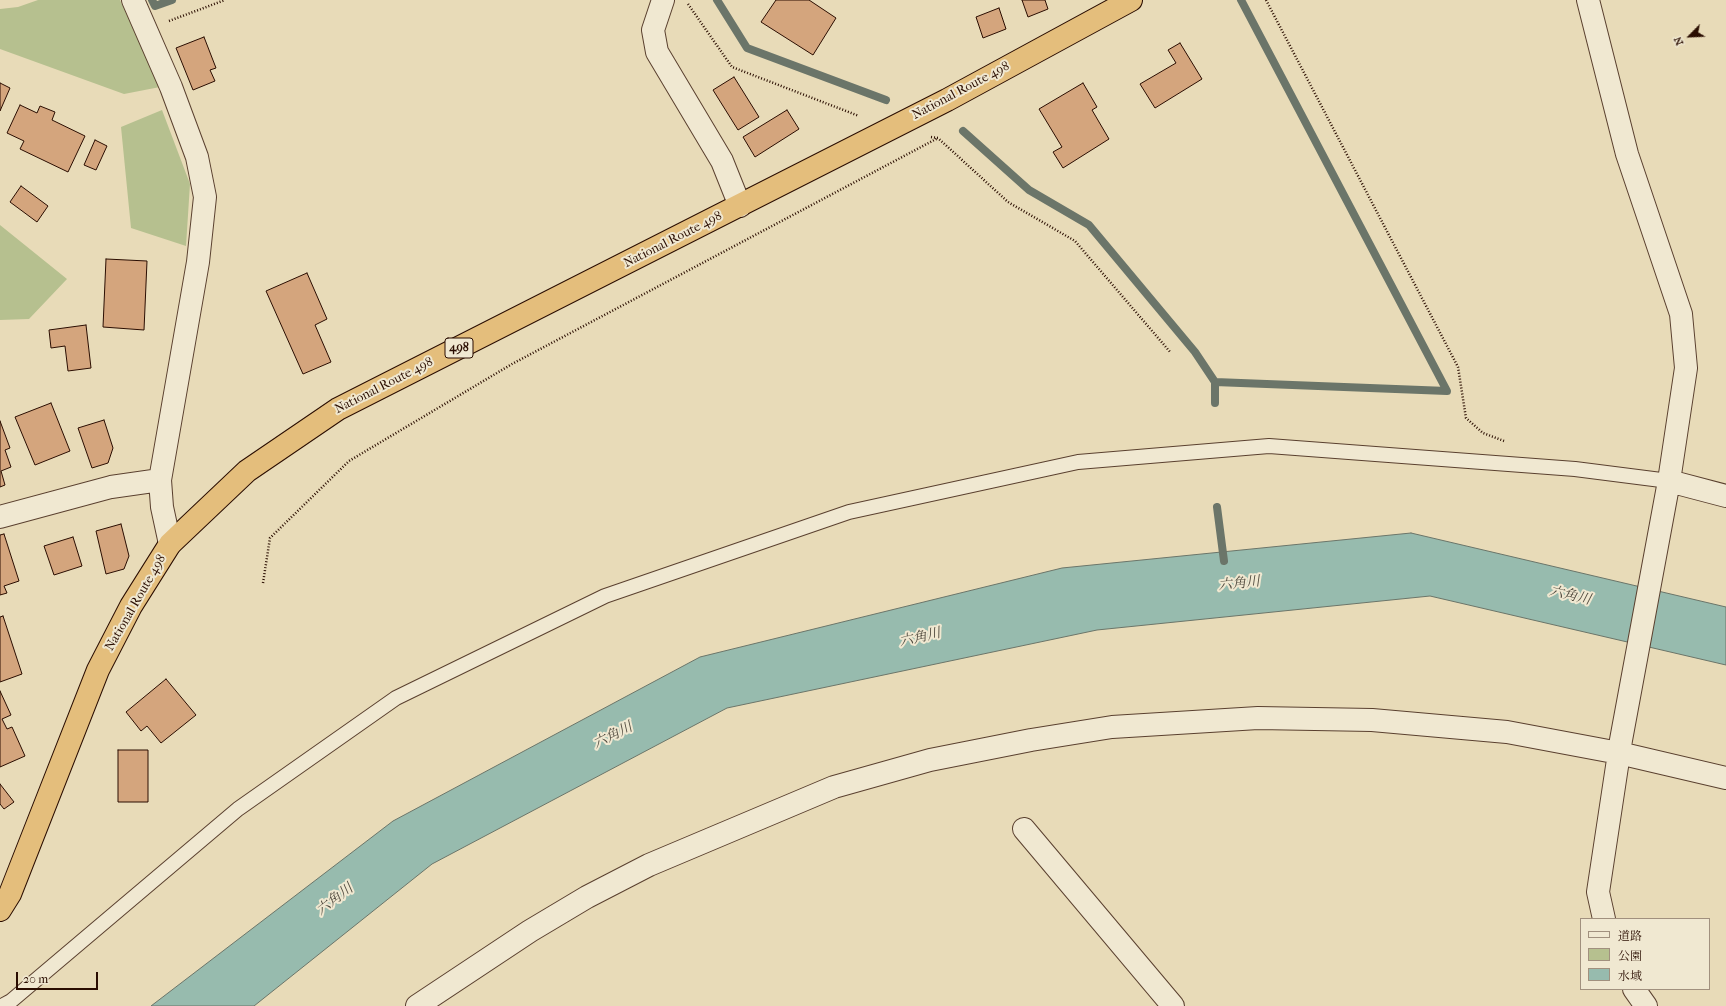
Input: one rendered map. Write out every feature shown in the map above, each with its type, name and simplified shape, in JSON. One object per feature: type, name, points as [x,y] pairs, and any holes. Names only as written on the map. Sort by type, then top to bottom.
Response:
[{"type":"highway","name":"National Route 498","points":[[0,910],[10,894],[98,670],[131,606],[170,544],[247,472],[338,409],[892,128],[1131,0]]},
{"type":"street","points":[[133,0],[171,87],[197,157],[205,197],[198,262],[160,480],[162,507],[170,544]]},
{"type":"street","points":[[663,0],[653,30],[657,52],[722,162],[740,206]]},
{"type":"street","points":[[1588,0],[1627,154],[1682,314],[1686,368],[1667,489],[1620,747],[1598,892],[1604,918]]},
{"type":"street","points":[[0,517],[111,487],[160,480]]},
{"type":"street","points":[[1667,489],[1726,496]]},
{"type":"street","points":[[417,1006],[530,931],[587,897],[649,865],[834,787],[930,760],[1031,740],[1112,727],[1258,718],[1372,720],[1507,732],[1620,747],[1726,778]]},
{"type":"street","points":[[1024,829],[1173,1006]]},
{"type":"street","points":[[1635,990],[1646,1006]]},
{"type":"lane","points":[[2,1006],[11,1001],[238,809],[396,698],[605,596],[848,512],[1078,462],[1269,446],[1575,469],[1667,489]]},
{"type":"path","points":[[146,30],[226,0]]},
{"type":"path","points":[[685,0],[732,67],[892,128]]},
{"type":"path","points":[[1266,0],[1458,367],[1466,418],[1483,433],[1511,444]]},
{"type":"path","points":[[931,136],[938,138],[1008,202],[1075,241],[1171,353]]},
{"type":"path","points":[[263,583],[270,538],[349,461],[512,364],[938,138]]},
{"type":"green space","points":[[38,0],[120,0],[160,87],[124,94],[0,49],[0,9],[18,7]]},
{"type":"green space","points":[[162,110],[190,184],[186,246],[131,228],[121,127]]},
{"type":"green space","points":[[0,225],[67,279],[29,319],[0,320]]},
{"type":"water","name":"六角川","points":[[1411,533],[1726,607],[1726,665],[1430,596],[1097,630],[727,708],[432,864],[254,1006],[151,1006],[393,821],[700,657],[1062,568]]},
{"type":"building","points":[[776,0],[809,0],[836,18],[813,55],[761,22]]},
{"type":"building","points":[[1022,0],[1045,0],[1048,9],[1028,17]]},
{"type":"building","points":[[999,8],[1006,29],[983,38],[976,17]]},
{"type":"building","points":[[204,37],[216,68],[210,70],[215,81],[193,90],[176,48]]},
{"type":"building","points":[[1180,43],[1202,79],[1155,108],[1140,84],[1176,63],[1168,50]]},
{"type":"building","points":[[734,77],[759,117],[738,130],[713,90]]},
{"type":"building","points":[[0,83],[10,88],[0,111]]},
{"type":"building","points":[[1083,83],[1097,107],[1092,110],[1109,139],[1063,168],[1053,152],[1062,147],[1039,109]]},
{"type":"building","points":[[20,105],[37,113],[40,106],[55,112],[52,120],[85,136],[68,172],[20,149],[24,141],[7,133]]},
{"type":"building","points":[[787,110],[799,129],[755,157],[743,137]]},
{"type":"building","points":[[95,140],[107,146],[96,170],[84,165]]},
{"type":"building","points":[[21,186],[48,206],[37,222],[10,202]]},
{"type":"building","points":[[106,259],[147,261],[144,330],[103,327]]},
{"type":"building","points":[[307,273],[327,319],[315,325],[331,362],[303,374],[266,291]]},
{"type":"building","points":[[86,325],[91,368],[68,371],[65,346],[51,348],[49,330]]},
{"type":"building","points":[[51,403],[70,451],[35,465],[15,417]]},
{"type":"building","points":[[104,420],[113,448],[108,463],[92,468],[78,428]]},
{"type":"building","points":[[0,421],[10,448],[5,450],[11,467],[1,471],[5,485],[0,487]]},
{"type":"building","points":[[121,524],[129,556],[124,569],[106,574],[96,531]]},
{"type":"building","points":[[4,534],[19,581],[4,586],[7,593],[0,595],[0,535]]},
{"type":"building","points":[[73,537],[82,566],[54,575],[44,546]]},
{"type":"building","points":[[3,616],[22,674],[0,682],[0,617]]},
{"type":"building","points":[[166,679],[196,715],[161,743],[147,726],[141,731],[126,712]]},
{"type":"building","points":[[0,691],[11,715],[2,719],[7,729],[12,727],[25,756],[0,767]]},
{"type":"building","points":[[118,750],[148,750],[148,802],[118,802]]},
{"type":"building","points":[[0,784],[14,802],[4,809],[0,804]]},
{"type":"waterway","points":[[152,0],[155,6],[172,0]]},
{"type":"waterway","points":[[717,0],[747,48],[886,100]]},
{"type":"waterway","points":[[1215,382],[1447,391],[1241,0]]},
{"type":"waterway","points":[[963,131],[1029,190],[1089,225],[1195,352],[1215,382],[1215,403]]},
{"type":"waterway","points":[[1217,507],[1224,561]]}]
